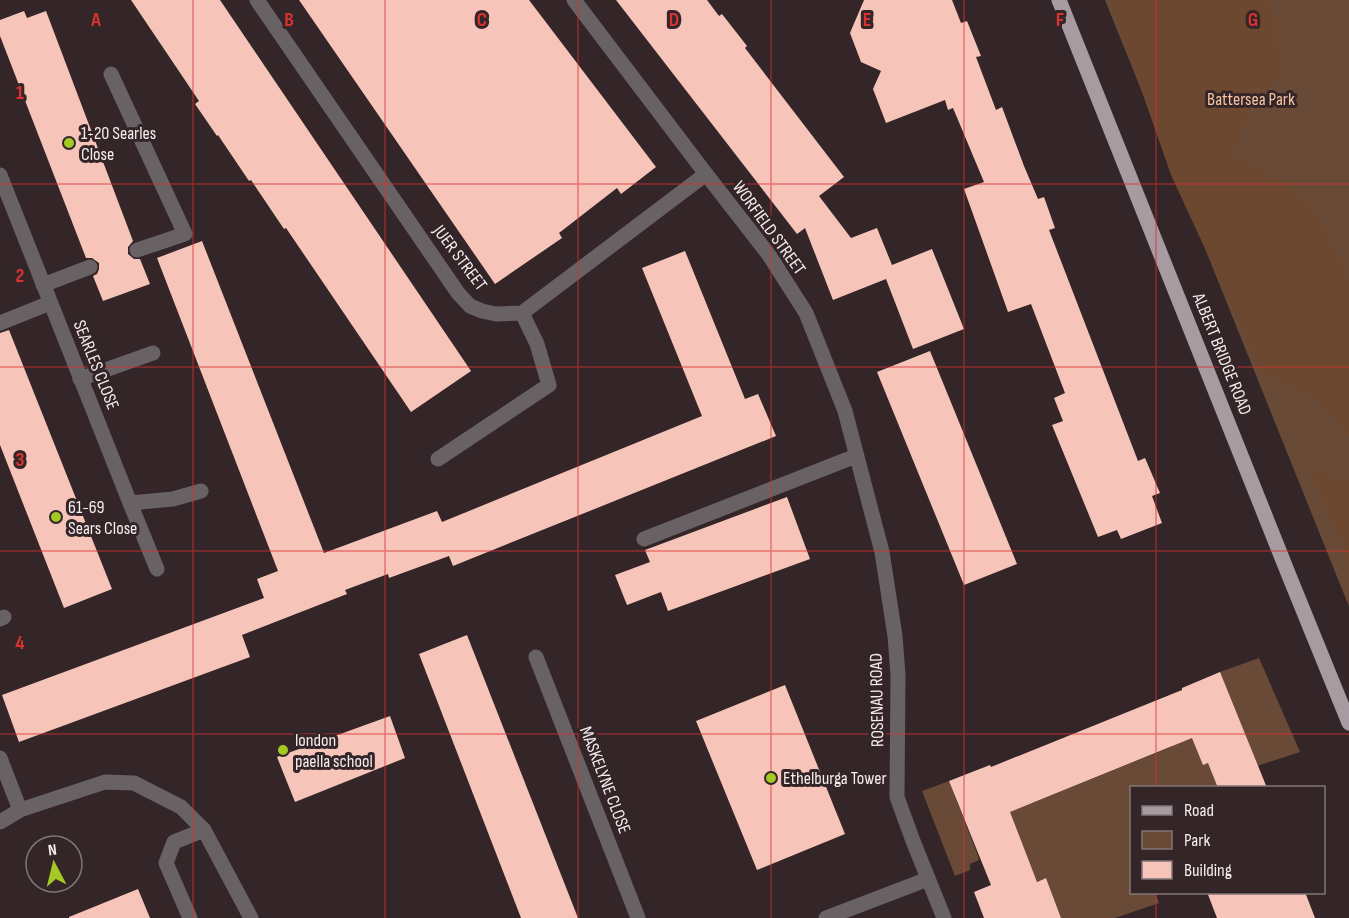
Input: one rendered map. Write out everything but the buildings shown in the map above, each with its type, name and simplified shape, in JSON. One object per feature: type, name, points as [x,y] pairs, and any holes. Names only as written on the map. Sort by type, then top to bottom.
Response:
[{"type":"main road","name":"ALBERT BRIDGE ROAD","points":[[1059,0],[1349,723]]},
{"type":"street","name":"JUER STREET","points":[[257,0],[458,293],[470,306],[482,311],[496,314],[522,313]]},
{"type":"street","name":"WORFIELD STREET","points":[[574,0],[768,255],[806,313],[844,411],[871,511]]},
{"type":"street","points":[[111,74],[185,234],[137,250]]},
{"type":"street","points":[[438,459],[549,385],[537,344],[522,313],[706,174]]},
{"type":"street","name":"SEARLES CLOSE","points":[[0,175],[156,569]]},
{"type":"street","points":[[43,285],[90,267]]},
{"type":"street","points":[[0,323],[50,303]]},
{"type":"street","points":[[80,379],[153,353]]},
{"type":"street","points":[[644,538],[856,456]]},
{"type":"street","points":[[130,503],[173,499],[201,491]]},
{"type":"street","name":"ROSENAU ROAD","points":[[871,511],[882,552],[895,636],[898,675],[897,797],[944,918]]},
{"type":"street","name":"MASKELYNE CLOSE","points":[[536,657],[638,918]]},
{"type":"street","points":[[0,758],[21,810]]},
{"type":"street","points":[[0,822],[21,810],[105,782],[134,783],[181,807],[204,830],[251,918]]},
{"type":"street","points":[[190,918],[166,863],[174,842],[204,830]]},
{"type":"street","points":[[826,918],[928,879]]},
{"type":"green space","name":"Battersea Park","points":[[1105,0],[1349,0],[1349,606],[1346,599]]},
{"type":"green space","name":"Battersea Park","points":[[1110,0],[1267,0],[1276,16],[1280,75],[1252,104],[1234,154],[1281,181],[1315,211],[1349,278],[1349,437],[1320,404],[1262,372],[1171,175]]},
{"type":"green space","points":[[1307,463],[1349,483],[1349,562]]},
{"type":"green space","points":[[1259,658],[1300,752],[1216,782],[1218,786],[1130,786],[1130,894],[1155,894],[1159,903],[1115,918],[1061,918],[1046,878],[1013,891],[1002,792],[1032,803],[1171,747],[1220,672]]},
{"type":"green space","points":[[949,781],[979,860],[970,864],[970,870],[955,876],[922,791]]},
{"type":"place","name":"1-20 Searles Close","points":[[69,143]]},
{"type":"place","name":"61-69 Sears Close","points":[[56,517]]},
{"type":"place","name":"london paella school","points":[[283,750]]},
{"type":"place","name":"Ethelburga Tower","points":[[771,778]]}]
